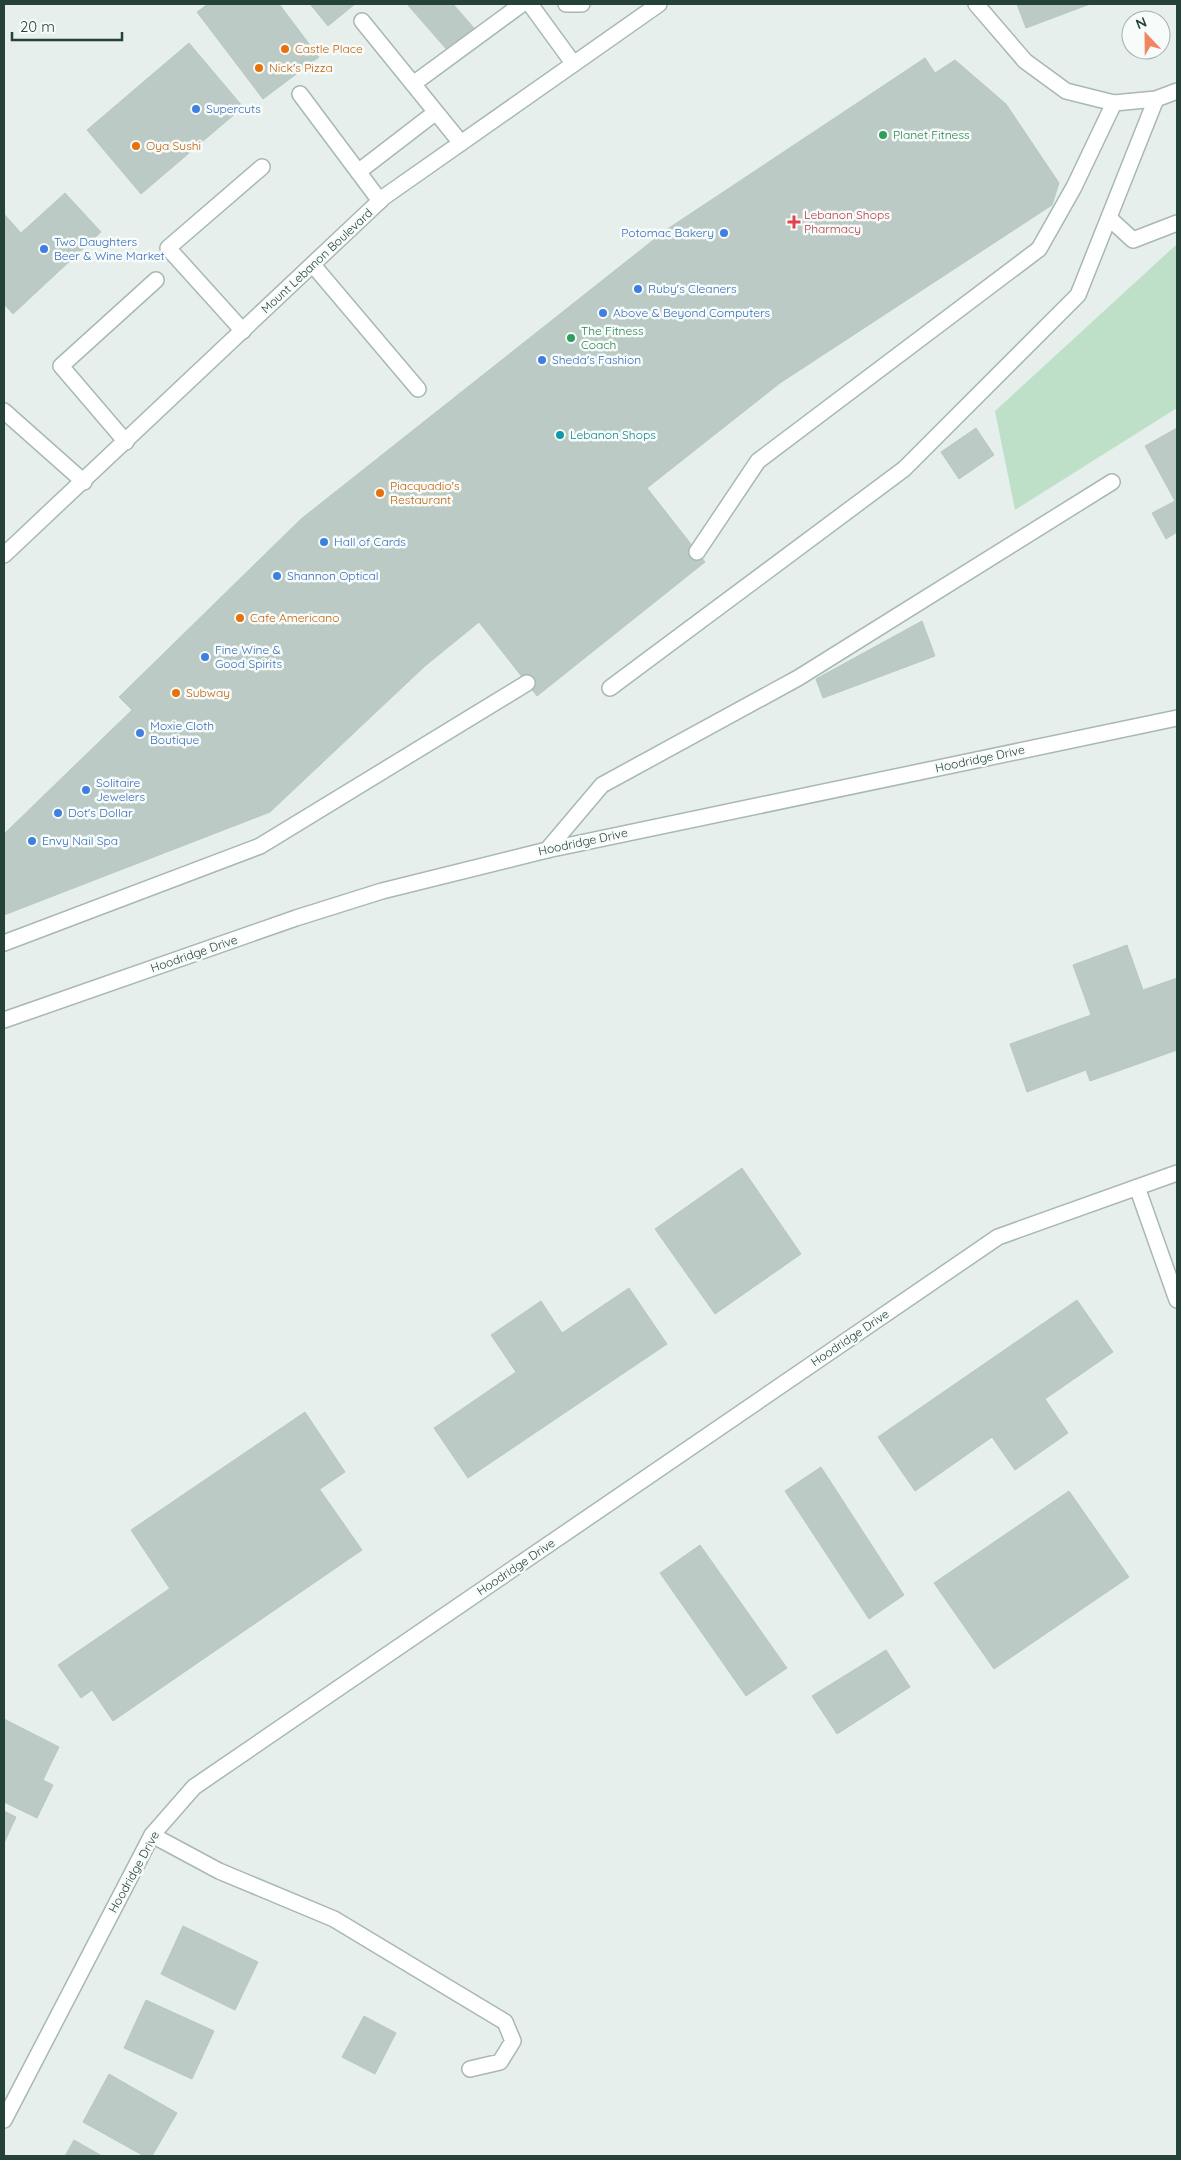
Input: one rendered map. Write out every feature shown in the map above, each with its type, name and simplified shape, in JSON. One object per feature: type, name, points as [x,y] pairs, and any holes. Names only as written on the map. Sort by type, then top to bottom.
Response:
[{"type":"street","points":[[413,84],[522,4]]},
{"type":"street","points":[[530,4],[573,63]]},
{"type":"street","points":[[566,4],[582,4]]},
{"type":"street","name":"Mount Lebanon Boulevard","points":[[4,555],[84,482],[380,202],[573,63],[642,9],[659,4]]},
{"type":"street","points":[[976,4],[1025,61],[1066,91],[1114,103],[1156,99],[1177,91]]},
{"type":"street","points":[[362,21],[461,143]]},
{"type":"street","points":[[300,94],[380,202]]},
{"type":"street","points":[[610,688],[904,469],[1078,295],[1156,99]]},
{"type":"street","points":[[697,552],[758,461],[1039,249],[1074,187],[1114,103]]},
{"type":"street","points":[[358,172],[436,112]]},
{"type":"street","points":[[242,331],[168,248],[262,167]]},
{"type":"street","points":[[1109,218],[1133,240],[1177,223]]},
{"type":"street","points":[[313,265],[418,389]]},
{"type":"street","points":[[126,442],[61,366],[156,280]]},
{"type":"street","points":[[4,411],[84,482]]},
{"type":"street","points":[[547,850],[602,785],[798,678],[1112,482]]},
{"type":"street","points":[[4,943],[260,846],[527,683]]},
{"type":"street","name":"Hoodridge Drive","points":[[4,1020],[372,894],[547,850],[1177,718]]},
{"type":"street","name":"Hoodridge Drive","points":[[4,2120],[152,1835],[194,1787],[998,1237],[1177,1173]]},
{"type":"street","points":[[1137,1187],[1177,1300]]},
{"type":"street","points":[[152,1835],[219,1871],[334,1919],[505,2022],[512,2040],[500,2062],[470,2069]]},
{"type":"green space","points":[[1177,244],[1177,408],[1015,510],[995,411]]},
{"type":"building","points":[[208,4],[279,4],[319,57],[263,99],[197,12]]},
{"type":"building","points":[[310,4],[355,4],[328,26]]},
{"type":"building","points":[[407,4],[453,4],[474,28],[448,51]]},
{"type":"building","points":[[1017,4],[1090,4],[1026,28]]},
{"type":"building","points":[[189,43],[243,107],[141,194],[87,130]]},
{"type":"building","name":"Lebanon Shops","points":[[925,58],[935,73],[955,60],[1006,104],[1059,183],[1052,205],[780,383],[647,488],[705,562],[537,696],[479,622],[425,666],[270,812],[4,915],[4,834],[132,710],[119,697],[301,519],[666,230]]},
{"type":"building","points":[[65,193],[101,232],[13,314],[4,304],[4,214],[21,233]]},
{"type":"building","points":[[976,428],[994,455],[959,479],[941,452]]},
{"type":"building","points":[[1177,428],[1177,532],[1166,539],[1152,513],[1175,501],[1145,446]]},
{"type":"building","points":[[922,621],[935,656],[823,698],[816,679]]},
{"type":"building","points":[[1127,945],[1143,990],[1177,978],[1177,1050],[1090,1081],[1086,1070],[1027,1092],[1010,1044],[1091,1015],[1073,965]]},
{"type":"building","points":[[742,1168],[801,1254],[715,1314],[655,1229]]},
{"type":"building","points":[[629,1288],[667,1344],[468,1478],[434,1428],[516,1372],[491,1335],[541,1301],[562,1333]]},
{"type":"building","points":[[1077,1300],[1113,1352],[1045,1399],[1068,1433],[1015,1470],[992,1437],[915,1491],[878,1437]]},
{"type":"building","points":[[305,1412],[345,1472],[320,1489],[318,1487],[170,1589],[131,1530]]},
{"type":"building","points":[[821,1467],[904,1595],[869,1619],[785,1491]]},
{"type":"building","points":[[318,1487],[362,1550],[113,1721],[92,1690],[81,1698],[58,1665]]},
{"type":"building","points":[[1069,1491],[1129,1577],[994,1669],[934,1583]]},
{"type":"building","points":[[700,1545],[787,1668],[746,1696],[660,1573]]},
{"type":"building","points":[[886,1650],[910,1687],[837,1734],[812,1696]]},
{"type":"building","points":[[4,1719],[59,1747],[43,1780],[53,1785],[37,1818],[4,1802]]},
{"type":"building","points":[[4,1811],[16,1817],[4,1843]]},
{"type":"building","points":[[183,1926],[258,1962],[235,2010],[161,1974]]},
{"type":"building","points":[[146,2000],[214,2031],[192,2079],[124,2048]]},
{"type":"building","points":[[364,2016],[396,2033],[375,2074],[342,2057]]},
{"type":"building","points":[[109,2074],[177,2113],[152,2156],[144,2156],[83,2122]]},
{"type":"building","points":[[74,2140],[102,2156],[65,2156]]},
{"type":"place","name":"Castle Place","points":[[285,49]]},
{"type":"place","name":"Nick's Pizza","points":[[259,68]]},
{"type":"place","name":"Supercuts","points":[[196,109]]},
{"type":"place","name":"Planet Fitness","points":[[883,135]]},
{"type":"place","name":"Oya Sushi","points":[[136,146]]},
{"type":"place","name":"Lebanon Shops Pharmacy","points":[[794,222]]},
{"type":"place","name":"Potomac Bakery","points":[[724,233]]},
{"type":"place","name":"Two Daughters Beer & Wine Market","points":[[44,249]]},
{"type":"place","name":"Ruby's Cleaners","points":[[638,289]]},
{"type":"place","name":"Above & Beyond Computers","points":[[603,313]]},
{"type":"place","name":"The Fitness Coach","points":[[571,338]]},
{"type":"place","name":"Sheda's Fashion","points":[[542,360]]},
{"type":"place","name":"Lebanon Shops","points":[[560,435]]},
{"type":"place","name":"Piacquadio's Restaurant","points":[[380,493]]},
{"type":"place","name":"Hall of Cards","points":[[324,542]]},
{"type":"place","name":"Shannon Optical","points":[[277,576]]},
{"type":"place","name":"Cafe Americano","points":[[240,618]]},
{"type":"place","name":"Fine Wine & Good Spirits","points":[[205,657]]},
{"type":"place","name":"Subway","points":[[176,693]]},
{"type":"place","name":"Moxie Cloth Boutique","points":[[140,733]]},
{"type":"place","name":"Solitaire Jewelers","points":[[86,790]]},
{"type":"place","name":"Dot's Dollar","points":[[58,813]]},
{"type":"place","name":"Envy Nail Spa","points":[[32,841]]}]
